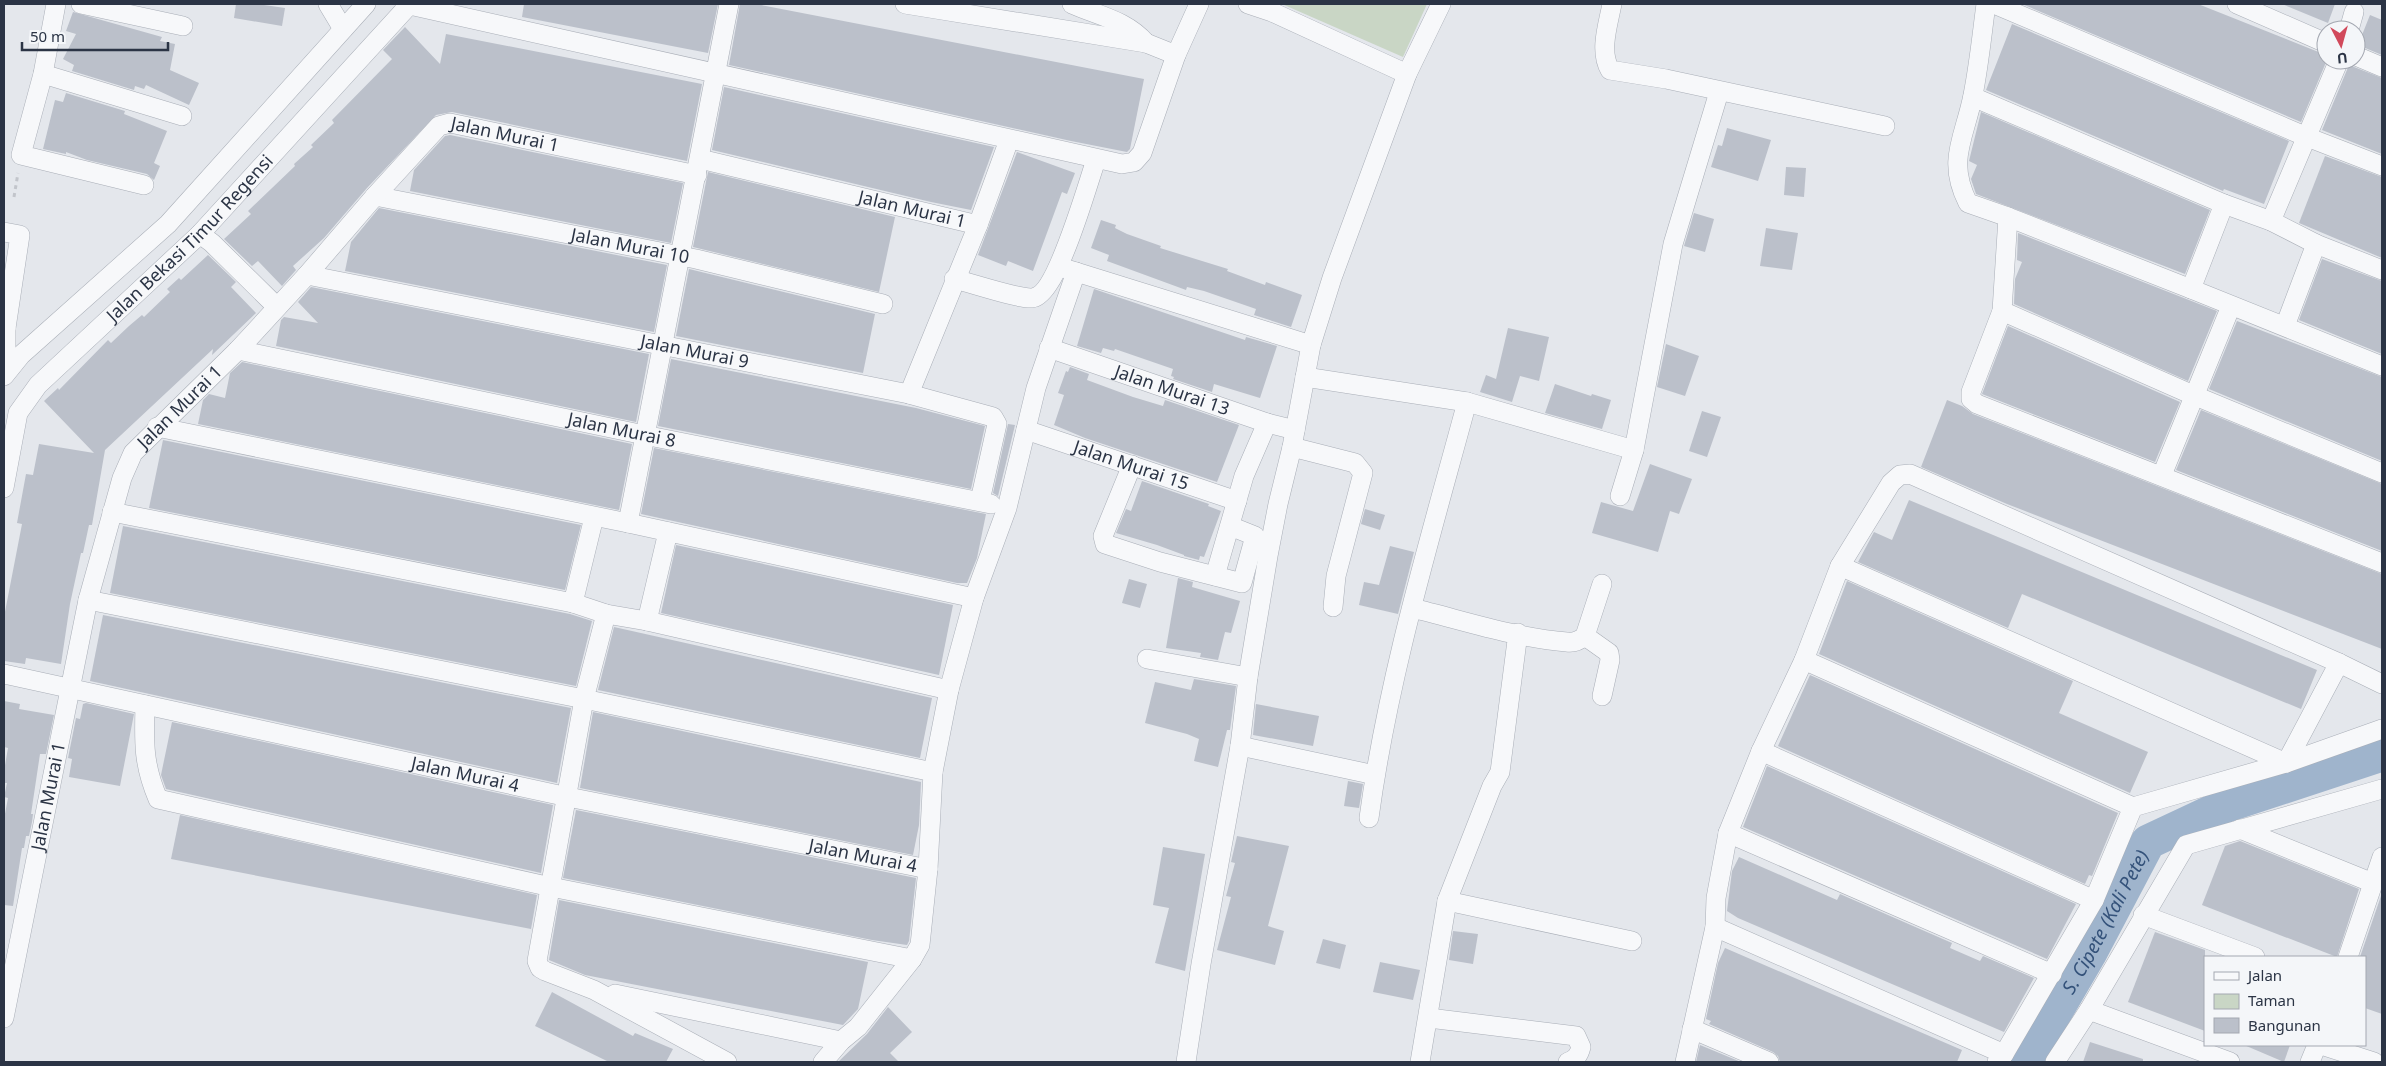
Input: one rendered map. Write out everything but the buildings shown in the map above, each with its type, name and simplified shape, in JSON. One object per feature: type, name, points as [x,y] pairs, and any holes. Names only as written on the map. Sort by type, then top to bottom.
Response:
[{"type":"street","points":[[56,4],[43,74],[21,155],[144,185]]},
{"type":"street","points":[[80,4],[183,26]]},
{"type":"street","points":[[328,4],[344,28]]},
{"type":"street","name":"Jalan Bekasi Timur Regensi","points":[[7,372],[21,355],[168,224],[366,4]]},
{"type":"street","points":[[408,4],[1096,160],[1122,164],[1134,162],[1142,153],[1176,55],[1199,4]]},
{"type":"street","name":"Jalan Bekasi Timur Regensi","points":[[4,488],[18,413],[38,385],[200,234],[408,4]]},
{"type":"street","points":[[628,524],[662,344],[717,74],[729,4]]},
{"type":"street","points":[[905,4],[976,10],[1146,43],[1176,55]]},
{"type":"street","points":[[1075,4],[1121,22],[1138,34],[1146,43]]},
{"type":"street","points":[[1248,4],[1272,12],[1407,74]]},
{"type":"street","points":[[1186,1062],[1201,964],[1240,746],[1248,677],[1278,504],[1294,438],[1311,345],[1335,269],[1407,74],[1441,4]]},
{"type":"street","points":[[1612,4],[1604,51],[1605,62],[1610,70],[1666,79],[1719,92],[1885,126]]},
{"type":"street","points":[[1986,4],[1973,97],[1959,143],[1958,173],[1961,191],[1968,203],[2191,288],[2231,306],[2382,366]]},
{"type":"street","points":[[1994,4],[2307,137],[2382,166]]},
{"type":"street","points":[[2237,4],[2316,40]]},
{"type":"street","points":[[2366,60],[2382,67]]},
{"type":"street","points":[[2270,221],[2334,70]]},
{"type":"street","points":[[43,74],[182,116]]},
{"type":"street","points":[[1620,496],[1634,450],[1674,244],[1719,92]]},
{"type":"street","points":[[1973,97],[2224,204],[2270,221],[2316,244],[2382,270]]},
{"type":"street","name":"Jalan Murai 1","points":[[4,1018],[88,600],[122,478],[133,452],[238,350],[439,126],[450,123],[698,167],[978,225]]},
{"type":"street","points":[[909,394],[954,279],[978,225],[1009,140]]},
{"type":"street","points":[[823,1062],[841,1041],[858,1028],[920,945],[928,869],[933,772],[948,690],[974,598],[1007,508],[1036,388],[1049,348],[1096,160]]},
{"type":"street","name":"Jalan Murai 10","points":[[375,196],[681,257],[883,304]]},
{"type":"street","points":[[2191,288],[2224,204]]},
{"type":"street","points":[[2008,217],[2002,311],[1970,392],[1977,404],[2162,475],[2382,563]]},
{"type":"street","points":[[7,372],[5,328],[12,233]]},
{"type":"street","points":[[200,234],[277,307]]},
{"type":"street","points":[[2285,326],[2316,244]]},
{"type":"street","points":[[1068,269],[1311,345]]},
{"type":"street","points":[[954,279],[1030,298],[1044,293],[1068,269]]},
{"type":"street","name":"Jalan Murai 9","points":[[307,275],[909,394],[986,414],[996,419],[997,424],[980,501]]},
{"type":"street","points":[[2162,475],[2231,306]]},
{"type":"street","points":[[2002,311],[2194,395],[2382,473]]},
{"type":"street","name":"Jalan Murai 13","points":[[1049,348],[1267,423],[1294,438],[1355,463],[1363,472],[1336,576],[1332,607]]},
{"type":"street","name":"Jalan Murai 8","points":[[238,350],[1007,508]]},
{"type":"street","points":[[1305,377],[1467,402],[1634,450]]},
{"type":"street","points":[[1369,818],[1375,775],[1412,608],[1467,402]]},
{"type":"street","points":[[1215,576],[1244,476],[1267,423]]},
{"type":"street","points":[[157,427],[668,532],[974,598]]},
{"type":"street","name":"Jalan Murai 15","points":[[1026,430],[1237,501]]},
{"type":"street","points":[[1132,465],[1104,536],[1105,544],[1215,576],[1244,582],[1255,536],[1230,526]]},
{"type":"street","points":[[1685,1062],[1715,927],[1716,898],[1728,833],[1762,750],[1804,660],[1840,566],[1891,483],[1900,475],[1910,474],[2339,662],[2382,684]]},
{"type":"street","points":[[112,512],[573,603],[606,614],[646,620],[948,690]]},
{"type":"street","points":[[573,603],[594,517]]},
{"type":"street","points":[[646,620],[668,532]]},
{"type":"street","points":[[1840,566],[2286,762]]},
{"type":"street","points":[[1412,608],[1518,633],[1568,642],[1578,641],[1585,636],[1602,584]]},
{"type":"street","points":[[88,600],[584,699],[933,772]]},
{"type":"street","points":[[606,614],[584,699],[538,961],[540,968],[594,990],[727,1062]]},
{"type":"street","points":[[1420,1062],[1429,1018],[1447,901],[1492,786],[1500,772],[1518,633]]},
{"type":"street","points":[[1585,636],[1605,648],[1609,653],[1610,660],[1602,696]]},
{"type":"street","points":[[1147,659],[1248,677]]},
{"type":"street","points":[[1804,660],[2133,807],[2286,762],[2382,729]]},
{"type":"street","points":[[2286,762],[2339,662]]},
{"type":"street","name":"Jalan Murai 4","points":[[4,674],[568,797],[928,869]]},
{"type":"street","points":[[145,705],[144,747],[148,777],[158,799],[550,887],[912,958]]},
{"type":"street","points":[[1240,746],[1375,775]]},
{"type":"street","points":[[1762,750],[2094,900]]},
{"type":"street","points":[[2055,1062],[2089,1010],[2186,845],[2382,789]]},
{"type":"street","points":[[1715,927],[2001,1058],[2094,900],[2133,807]]},
{"type":"street","points":[[2240,829],[2373,883]]},
{"type":"street","points":[[1728,833],[2052,974]]},
{"type":"street","points":[[2348,956],[2382,857]]},
{"type":"street","points":[[1447,901],[1632,940]]},
{"type":"street","points":[[2143,916],[2252,956]]},
{"type":"street","points":[[594,990],[841,1041]]},
{"type":"street","points":[[2089,1010],[2230,1062]]},
{"type":"street","points":[[1429,1018],[1576,1036],[1581,1047],[1579,1054],[1576,1059],[1568,1062]]},
{"type":"street","points":[[1692,1029],[1769,1062]]},
{"type":"street","points":[[2310,1062],[2317,1046]]},
{"type":"street","points":[[2325,1046],[2374,1062]]},
{"type":"green space","points":[[1282,4],[1427,4],[1403,57]]},
{"type":"waterway","name":"S. Cipete (Kali Pete)","points":[[2026,1062],[2089,954],[2148,842],[2227,805],[2382,754]]}]
